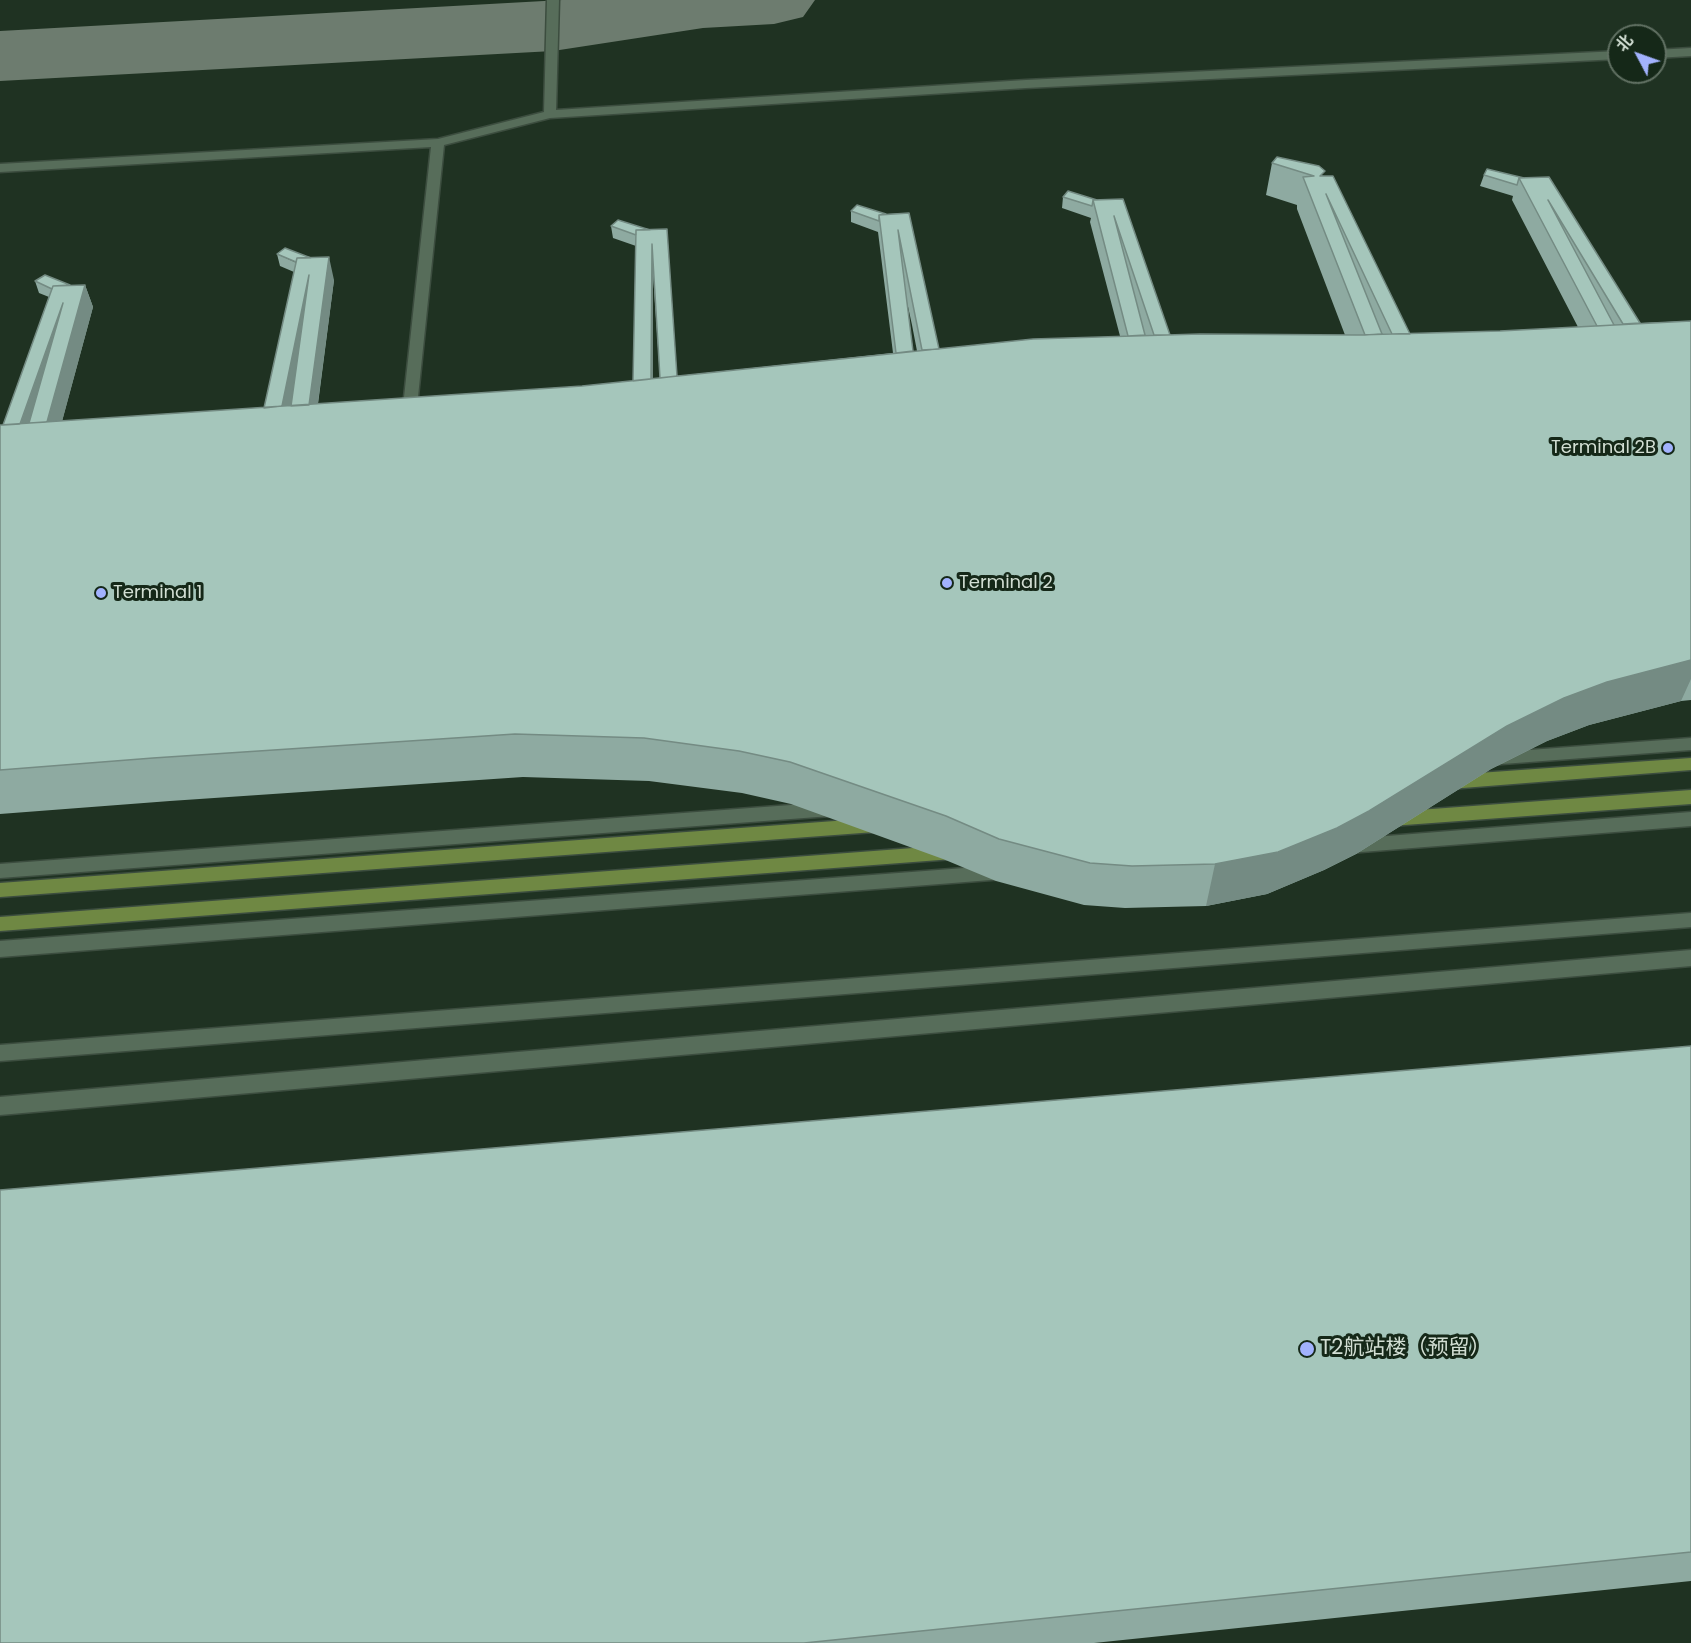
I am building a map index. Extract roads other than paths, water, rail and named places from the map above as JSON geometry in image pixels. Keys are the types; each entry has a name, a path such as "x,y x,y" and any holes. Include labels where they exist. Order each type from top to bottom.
{"main road":[{"path":"1427,783 1691,764"},
{"path":"1370,821 1691,796"},
{"path":"2,890 888,824"},
{"path":"0,924 976,850"}],"street":[{"path":"550,114 553,0"},
{"path":"1667,53 1691,52"},
{"path":"0,168 438,143 550,114 1026,84 1607,56"},
{"path":"410,416 438,143"},
{"path":"1477,760 1691,744"},
{"path":"0,871 846,808"},
{"path":"1334,847 1691,819"},
{"path":"0,949 1024,871"},
{"path":"0,1053 1691,920"},
{"path":"0,1106 1691,958"}],"place":[{"name":"Terminal 2B","path":"1668,448"},
{"name":"Terminal 2","path":"947,583"},
{"name":"Terminal 1","path":"101,593"},
{"name":"T2航站楼（预留）","path":"1307,1349"}]}
